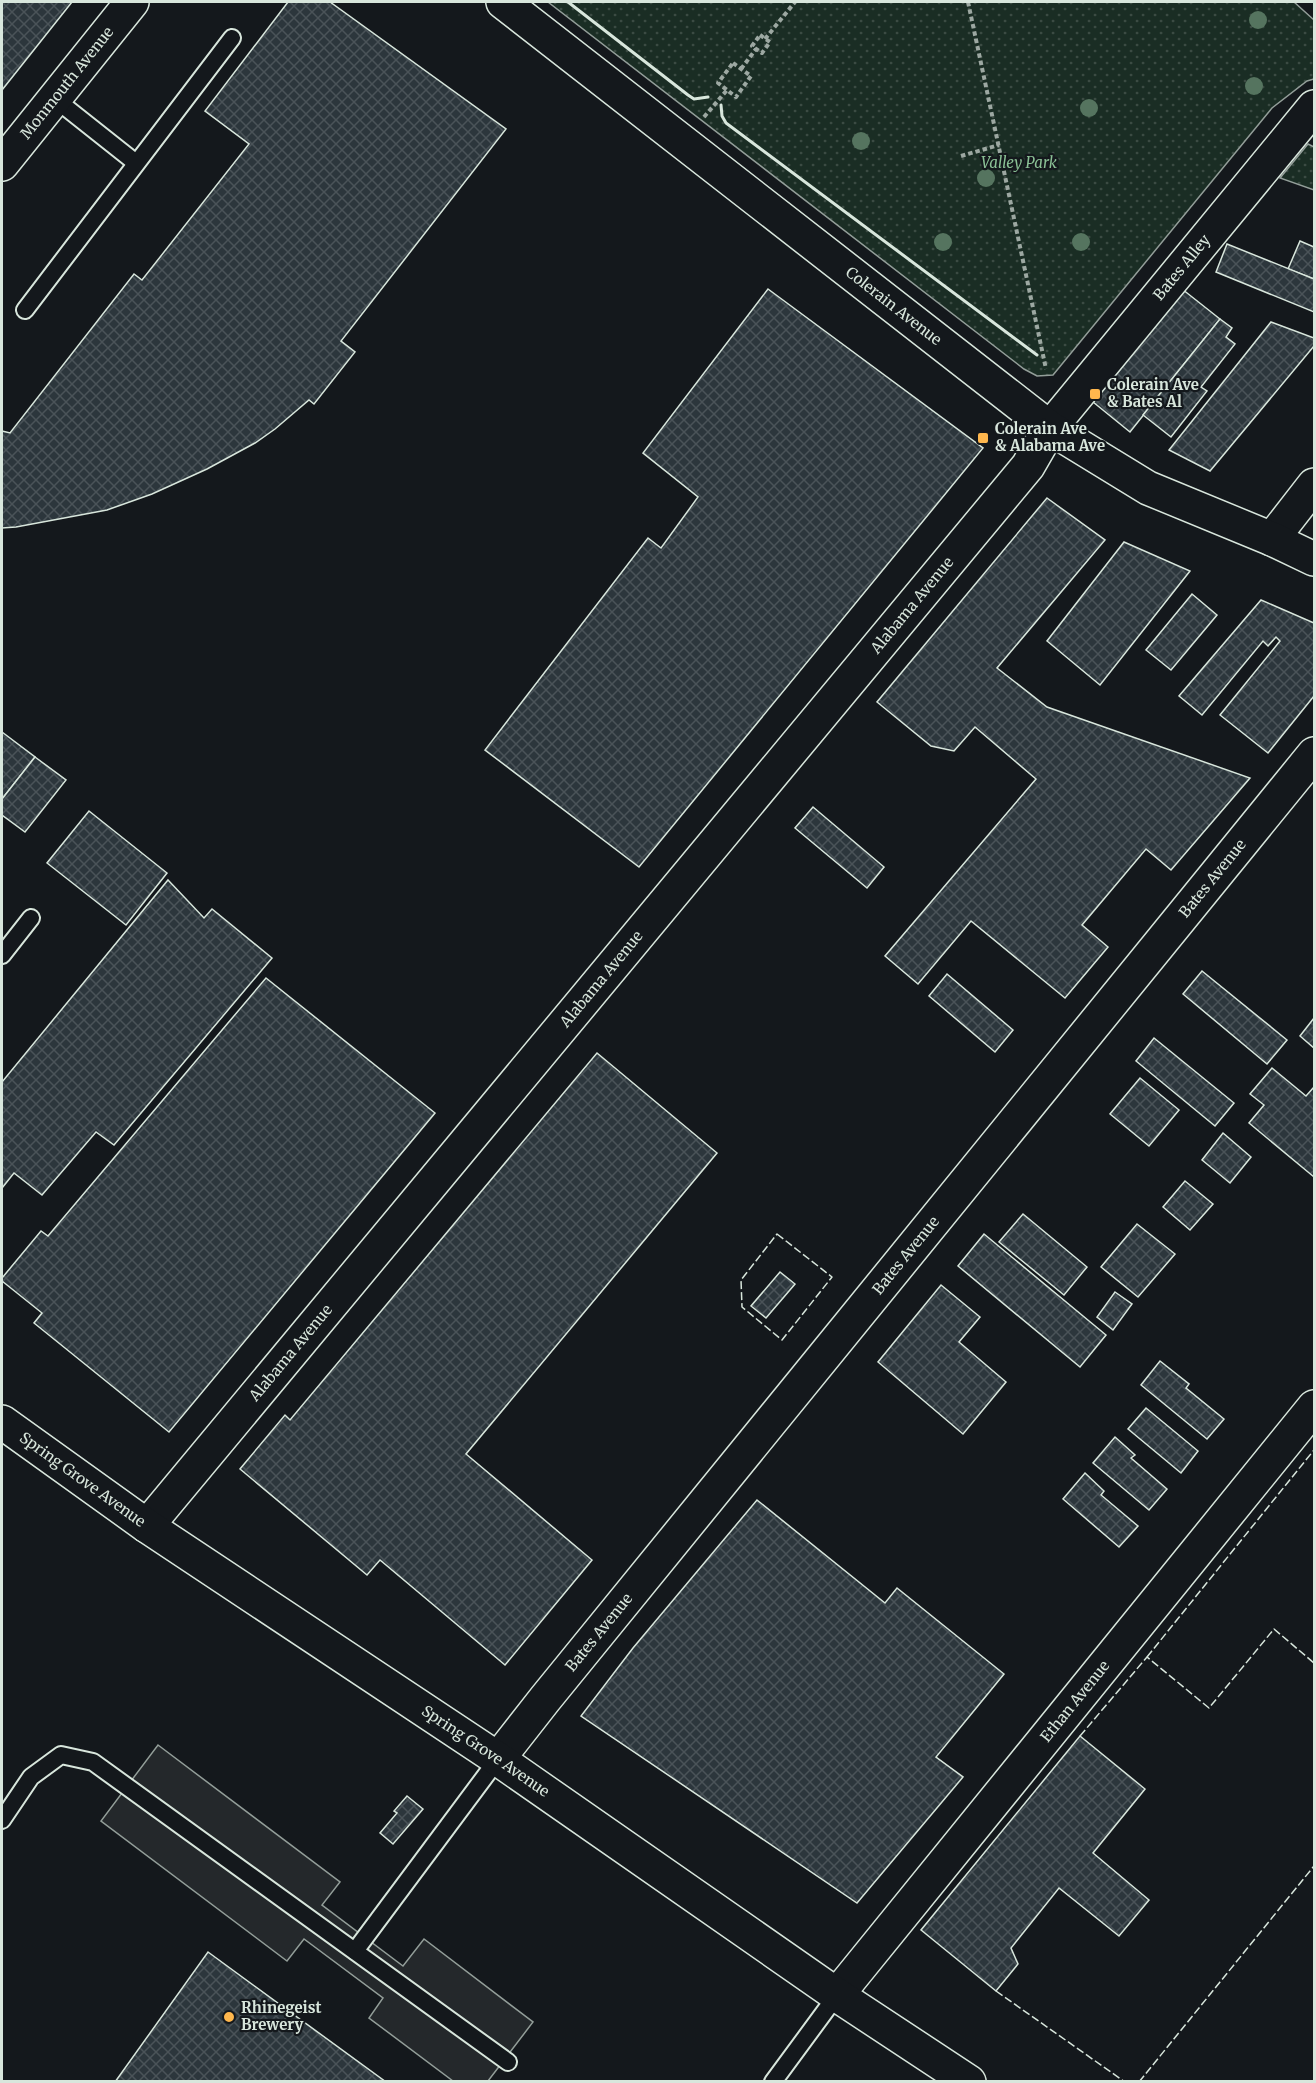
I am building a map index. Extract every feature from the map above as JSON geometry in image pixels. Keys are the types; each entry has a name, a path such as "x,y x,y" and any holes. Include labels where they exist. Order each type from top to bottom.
{"street":[{"name":"Monmouth Avenue","path":"2,164 132,2"},
{"name":"Colerain Avenue","path":"503,2 1050,428 1148,488 1272,539 1314,559"},
{"name":"Bates Alley","path":"1050,428 1314,107"},
{"name":"Alabama Avenue","path":"147,1526 1028,466 1050,428"},
{"path":"1272,539 1314,485"},
{"name":"Bates Avenue","path":"498,1759 1314,754"},
{"name":"Ethan Avenue","path":"837,1995 1314,1407"},
{"name":"Spring Grove Avenue","path":"2,1422 147,1526 498,1759 837,1995 969,2082"}],"lane":[{"path":"25,310 232,38"},
{"path":"54,98 136,163"},
{"path":"2,955 31,918"},
{"path":"2,1820 31,1777 61,1755 93,1762 508,2062"},
{"path":"355,1951 498,1759"},
{"path":"773,2082 837,1995"}],"path":[{"path":"765,39 795,2"},
{"path":"968,2 1046,369"},
{"path":"760,35 765,39 770,42 762,53 752,46 760,35"},
{"path":"741,69 756,49"},
{"path":"733,63 741,69 750,76 736,97 718,83 733,63"},
{"path":"698,125 727,90"},
{"path":"961,156 999,145"}],"green space":[{"name":"Valley Park","path":"548,2 1294,2 1314,20 1314,79 1307,81 1272,108 1053,375 1037,376 1024,369"},
{"path":"1308,144 1314,147 1314,190 1280,178"}],"shaded area":[{"path":"158,1745 340,1882 322,1905 403,1966 424,1939 533,2022 488,2081 453,2081 369,2018 383,1998 304,1939 287,1961 101,1821"}],"building":[{"path":"2,2 72,2 2,90"},
{"path":"288,2 330,2 506,129 341,341 355,352 314,404 309,400 255,443 207,469 152,494 107,510 2,528 2,431 10,433 134,274 142,280 249,144 205,111"},
{"path":"1300,241 1314,247 1314,279 1288,269"},
{"path":"1227,244 1314,279 1314,312 1216,272"},
{"path":"768,289 983,448 639,867 485,750 648,538 661,548 698,497 643,453"},
{"path":"1182,289 1220,319 1130,432 1093,402"},
{"path":"1220,319 1232,328 1226,337 1235,344 1201,387 1207,391 1171,437 1143,415"},
{"path":"1271,322 1314,338 1314,346 1210,471 1169,450"},
{"path":"1047,498 1105,540 997,668 1047,707 1250,778 1171,870 1146,849 1082,925 1108,947 1065,998 971,921 918,984 885,956 1036,779 975,727 954,751 931,746 877,702"},
{"path":"1124,542 1190,571 1100,685 1047,641"},
{"path":"1192,594 1217,615 1171,670 1146,650"},
{"path":"1261,600 1314,623 1314,696 1268,753 1220,715 1280,641 1276,637 1268,646 1263,641 1202,715 1179,696"},
{"path":"2,732 35,757 2,799"},
{"path":"35,757 66,780 25,832 2,815 2,799"},
{"path":"813,807 884,867 867,888 795,828"},
{"path":"89,811 167,873 126,925 47,863"},
{"path":"168,880 204,918 212,909 272,958 114,1145 96,1132 42,1195 14,1173 2,1188 2,1082"},
{"path":"1202,971 1287,1040 1267,1064 1183,994"},
{"path":"947,974 1013,1030 995,1052 929,996"},
{"path":"266,978 435,1113 169,1432 34,1323 42,1313 2,1281 2,1278 41,1231 48,1236"},
{"path":"1314,1018 1314,1048 1300,1036"},
{"path":"1154,1038 1234,1103 1215,1126 1136,1061"},
{"path":"597,1053 717,1153 466,1454 592,1560 505,1665 380,1560 367,1575 240,1469 285,1415 290,1420"},
{"path":"1272,1068 1306,1096 1314,1087 1314,1177 1249,1123 1264,1105 1250,1094"},
{"path":"1140,1078 1179,1110 1149,1146 1110,1114"},
{"path":"1223,1133 1251,1157 1230,1183 1202,1160"},
{"path":"1185,1181 1213,1204 1190,1230 1163,1207"},
{"path":"1023,1214 1087,1267 1064,1295 999,1242"},
{"path":"1137,1224 1175,1254 1138,1297 1101,1267"},
{"path":"984,1234 1106,1335 1080,1367 958,1266"},
{"path":"780,1272 795,1284 766,1318 751,1306"},
{"path":"941,1285 980,1317 959,1342 1006,1382 963,1434 878,1362"},
{"path":"1115,1292 1132,1304 1113,1330 1097,1317"},
{"path":"1160,1361 1189,1384 1186,1388 1224,1419 1207,1439 1141,1385"},
{"path":"1146,1408 1198,1451 1181,1473 1128,1429"},
{"path":"1115,1437 1135,1455 1131,1458 1167,1489 1149,1510 1093,1463"},
{"path":"1085,1473 1104,1491 1101,1495 1138,1526 1119,1547 1063,1499"},
{"path":"757,1500 885,1603 897,1588 1004,1674 936,1757 963,1777 857,1903 581,1716 633,1648"},
{"path":"1080,1736 1145,1789 1093,1853 1149,1900 1119,1936 1059,1888 1011,1948 1018,1964 996,1991 921,1930"},
{"path":"407,1796 423,1809 393,1844 380,1833 397,1813 394,1811"},
{"name":"Rhinegeist Brewery","path":"208,1952 386,2082 115,2082"}],"fence":[{"path":"777,1234 832,1277 782,1340 742,1307 741,1280 777,1234"},
{"path":"1147,1657 1314,1450"},
{"path":"1080,1736 1147,1657 1209,1708 1274,1629 1314,1663"},
{"path":"1139,2082 1314,1866"},
{"path":"996,1991 1125,2082"}],"wall":[{"path":"568,2 688,95 694,99 708,97"},
{"path":"721,105 722,116 726,123 1037,355"}],"place":[{"name":"Colerain Ave & Bates Al","path":"1095,394"},
{"name":"Colerain Ave & Alabama Ave","path":"983,438"},
{"name":"Rhinegeist Brewery","path":"229,2017"}]}
